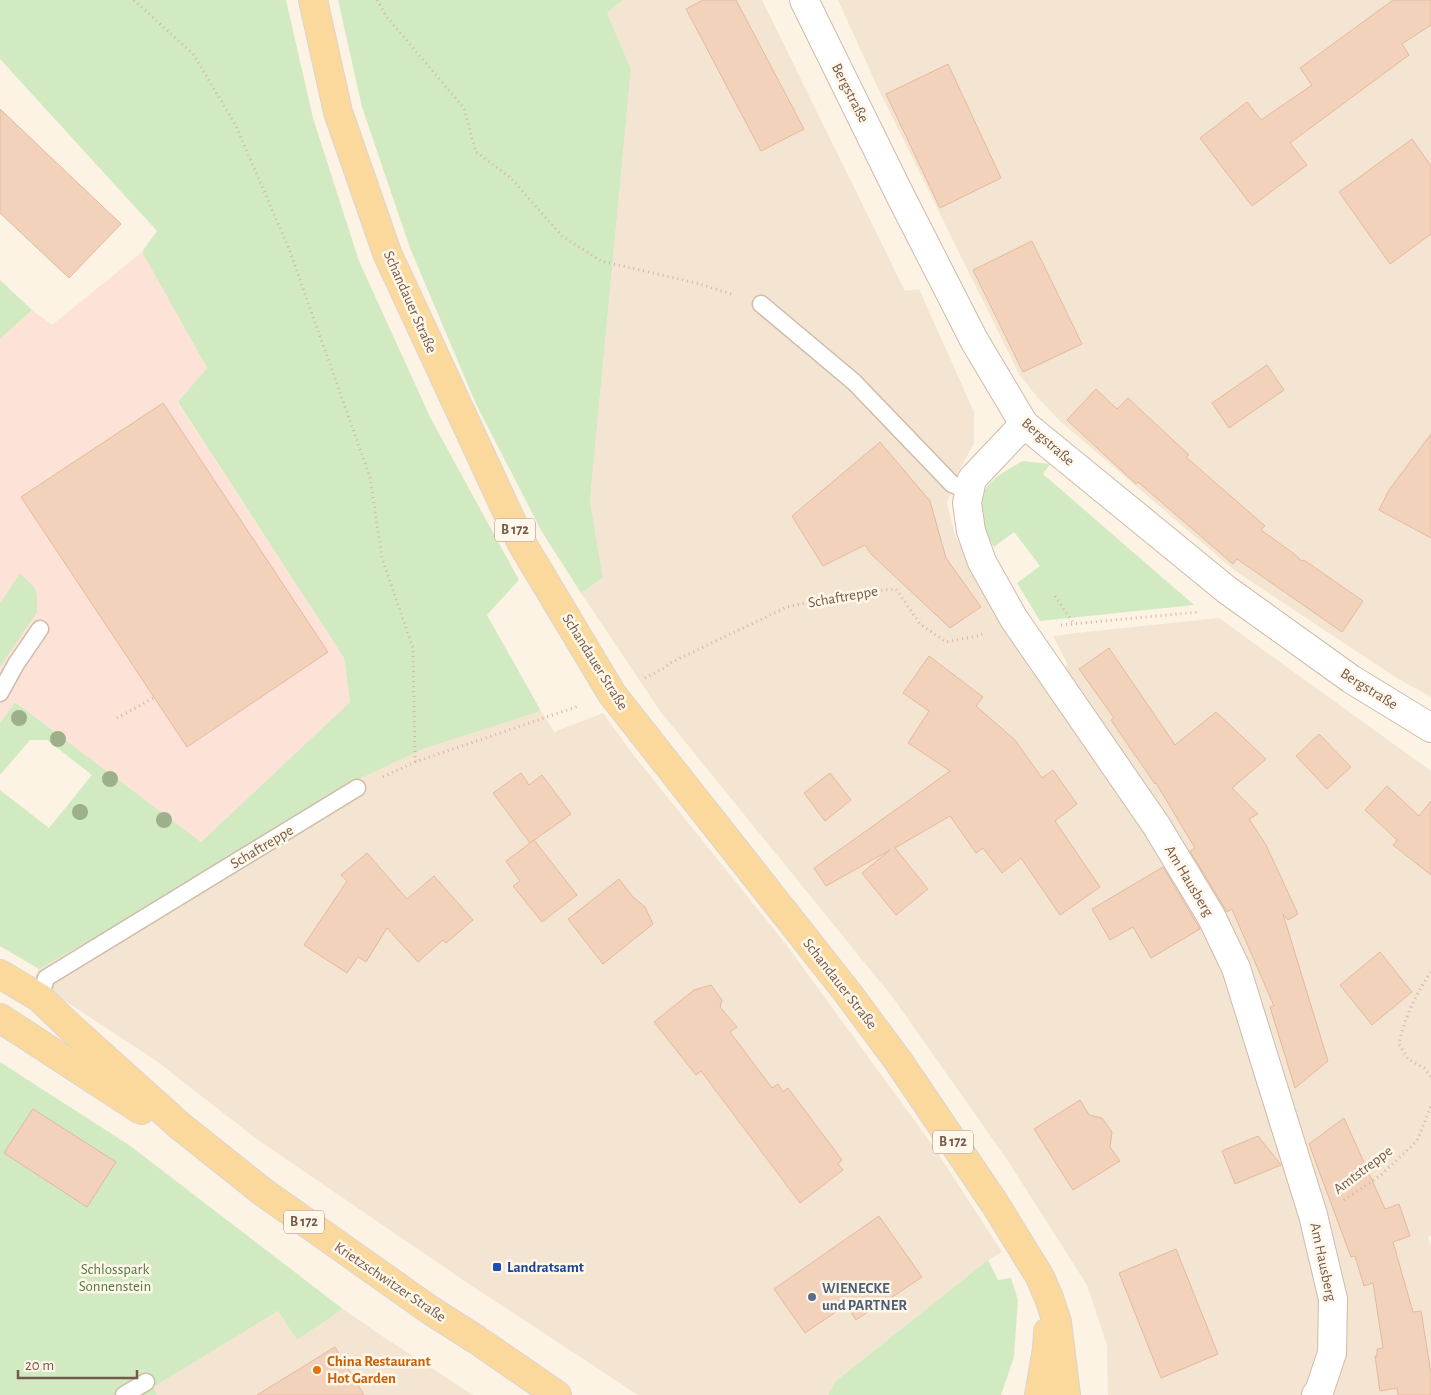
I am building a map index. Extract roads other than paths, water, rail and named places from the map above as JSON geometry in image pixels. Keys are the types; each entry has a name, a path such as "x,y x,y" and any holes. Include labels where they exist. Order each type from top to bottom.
{"main road":[{"name":"Schandauer Straße","path":"313,0 338,112 387,253 521,542 612,694 847,992 899,1062 995,1204 1040,1277 1049,1298 1046,1394"},
{"name":"Krietzschwitzer Straße","path":"0,974 40,998 180,1126 263,1192 430,1310 557,1395"},
{"name":"Krietzschwitzer Straße","path":"0,1018 163,1124 180,1126"}],"street":[{"name":"Bergstraße","path":"804,0 974,340 1024,424 1227,590 1351,679 1431,728"},
{"name":"Am Hausberg","path":"1024,424 972,478 966,503 971,531 982,562 1014,619 1156,825 1211,916 1236,968 1313,1215 1333,1299 1332,1352 1320,1389 1316,1395"}],"lane":[{"path":"761,304 854,382 952,484 970,491"},
{"path":"0,693 16,664 40,629"},
{"name":"Schaftreppe","path":"40,998 46,978 357,788"},
{"path":"124,1395 146,1382"}],"place":[{"name":"Landratsamt","path":"497,1267"},
{"name":"WIENECKE und PARTNER","path":"812,1297"},
{"name":"China Restaurant Hot Garden","path":"317,1370"}],"park label":[{"name":"Schlosspark Sonnenstein","path":"115,1278"}]}
